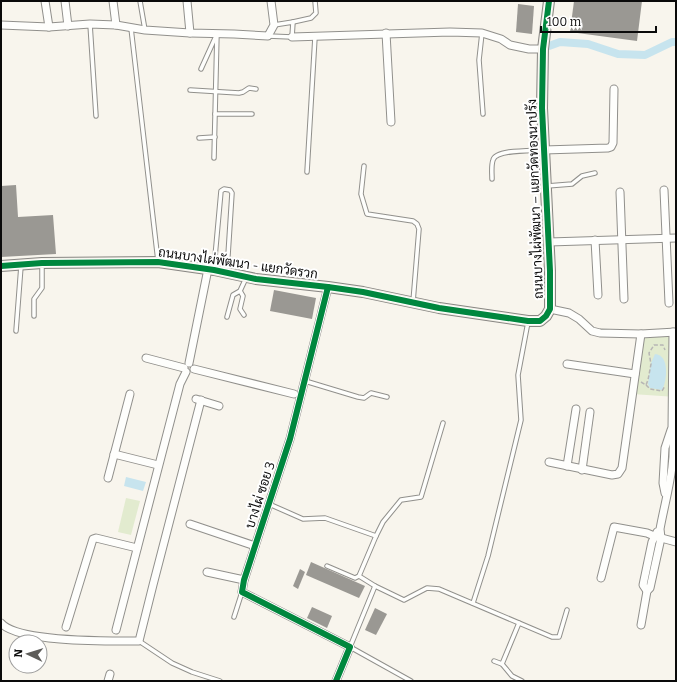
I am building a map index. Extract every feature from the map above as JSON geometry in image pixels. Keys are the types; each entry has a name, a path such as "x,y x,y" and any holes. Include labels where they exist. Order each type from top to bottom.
{"street":[{"path":"45,1 49,27"},
{"path":"65,1 68,26"},
{"path":"113,1 116,25"},
{"path":"188,1 190,33"},
{"path":"1,25 49,27 90,24 116,25 144,30 268,36 274,25 271,1"},
{"name":"ถนนบางไผ่พัฒนา – แยกวัดทองนาปรัง","path":"328,287 439,308 528,321 540,321 546,316 550,309 549,242 542,108 543,49 549,1"},
{"path":"292,37 386,33 482,33 501,39 510,45 543,49"},
{"path":"386,33 391,122"},
{"path":"544,150 611,147 613,143 614,89"},
{"path":"664,190 669,303"},
{"path":"620,192 624,299"},
{"path":"549,242 676,238"},
{"path":"595,240 598,295"},
{"name":"ถนนบางไผ่พัฒนา - แยกวัดรวก","path":"1,266 42,263 158,262 211,269 246,277 328,287"},
{"path":"116,630 180,384 188,368 211,269"},
{"name":"บางไผ่ ซอย 3","path":"242,592 244,580 290,439 328,287"},
{"path":"550,309 569,313 579,319 592,331 600,333 641,334 675,332 672,429 674,461 657,537 650,588 647,591 641,625"},
{"path":"549,462 612,476 618,474 622,468 641,334"},
{"path":"146,358 294,394"},
{"path":"566,364 635,377"},
{"path":"108,478 130,394"},
{"path":"1,623 10,630 68,641 140,641 199,400 219,406"},
{"path":"567,466 576,409"},
{"path":"582,470 590,412"},
{"path":"114,454 158,465"},
{"path":"190,524 255,546"},
{"path":"601,578 614,526 647,533 676,542"},
{"path":"66,626 92,539 96,538 137,548"},
{"path":"208,572 244,580"},
{"path":"242,592 350,647 336,681"}],"lane":[{"path":"140,1 144,30"},
{"path":"274,25 311,18 316,13 315,1"},
{"path":"268,36 292,37 293,22"},
{"path":"90,24 96,116"},
{"path":"131,28 158,262"},
{"path":"202,69 217,33"},
{"path":"214,158 217,33"},
{"path":"482,33 479,60 483,114"},
{"path":"307,172 315,36"},
{"path":"190,90 239,93 244,92 249,88 256,89"},
{"path":"215,114 252,114"},
{"path":"199,138 215,137"},
{"path":"492,179 493,160 495,156 506,152 544,150"},
{"path":"364,166 361,194 367,214 413,221 417,224 419,229 413,303"},
{"path":"546,186 572,184 582,176 595,173"},
{"path":"211,269 221,191 224,189 230,190 232,193 227,272"},
{"path":"34,316 34,299 42,288 42,263"},
{"path":"16,331 21,264"},
{"path":"227,317 232,295 240,291 246,277"},
{"path":"240,291 243,296 240,309 244,315"},
{"path":"473,603 488,556 520,420 518,375 528,321"},
{"path":"305,381 358,397 364,398 371,393 386,398"},
{"path":"360,576 376,536 384,522 401,500 421,497 443,423"},
{"path":"269,504 304,518 325,518 376,536"},
{"path":"327,566 355,578 360,576"},
{"path":"360,576 375,586 404,600 427,588 439,588 552,637 559,637 567,610"},
{"path":"375,586 350,647 411,681"},
{"path":"234,616 242,592"},
{"path":"502,664 519,623"},
{"path":"140,641 172,663 192,672 220,681"},
{"path":"494,661 502,664 512,676 522,681"}],"path":[{"path":"646,385 651,364 649,353 654,345 663,345 665,355"},
{"path":"635,377 650,389 662,391 665,385"}],"green space":[{"path":"673,332 676,369 676,397 632,394 641,334"},
{"path":"126,498 140,501 131,535 118,532"}],"water":[{"path":"655,354 660,355 665,363 666,375 662,390 650,388 648,384 651,363"},
{"path":"126,477 146,482 143,491 124,486"}],"building":[{"path":"574,1 642,1 637,41 570,32"},
{"path":"518,4 534,6 532,34 516,32"},
{"path":"16,185 18,217 53,215 56,254 1,257 1,186"},
{"path":"274,290 316,298 312,319 270,311"},
{"path":"311,562 365,586 359,598 306,575"},
{"path":"300,569 305,572 298,589 293,586"},
{"path":"312,607 332,616 327,628 307,618"},
{"path":"375,608 387,614 376,635 365,630"}],"waterway":[{"path":"549,46 560,42 588,44 618,54 645,55 672,42 676,42"}],"cycle path":[{"path":"1,266 42,263 158,262 214,270 256,279 363,292 439,308 528,321 540,321 546,316 550,309 550,271 542,108 543,49 549,1"},
{"path":"328,287 290,439 244,580 242,592 350,647 336,681"}]}
